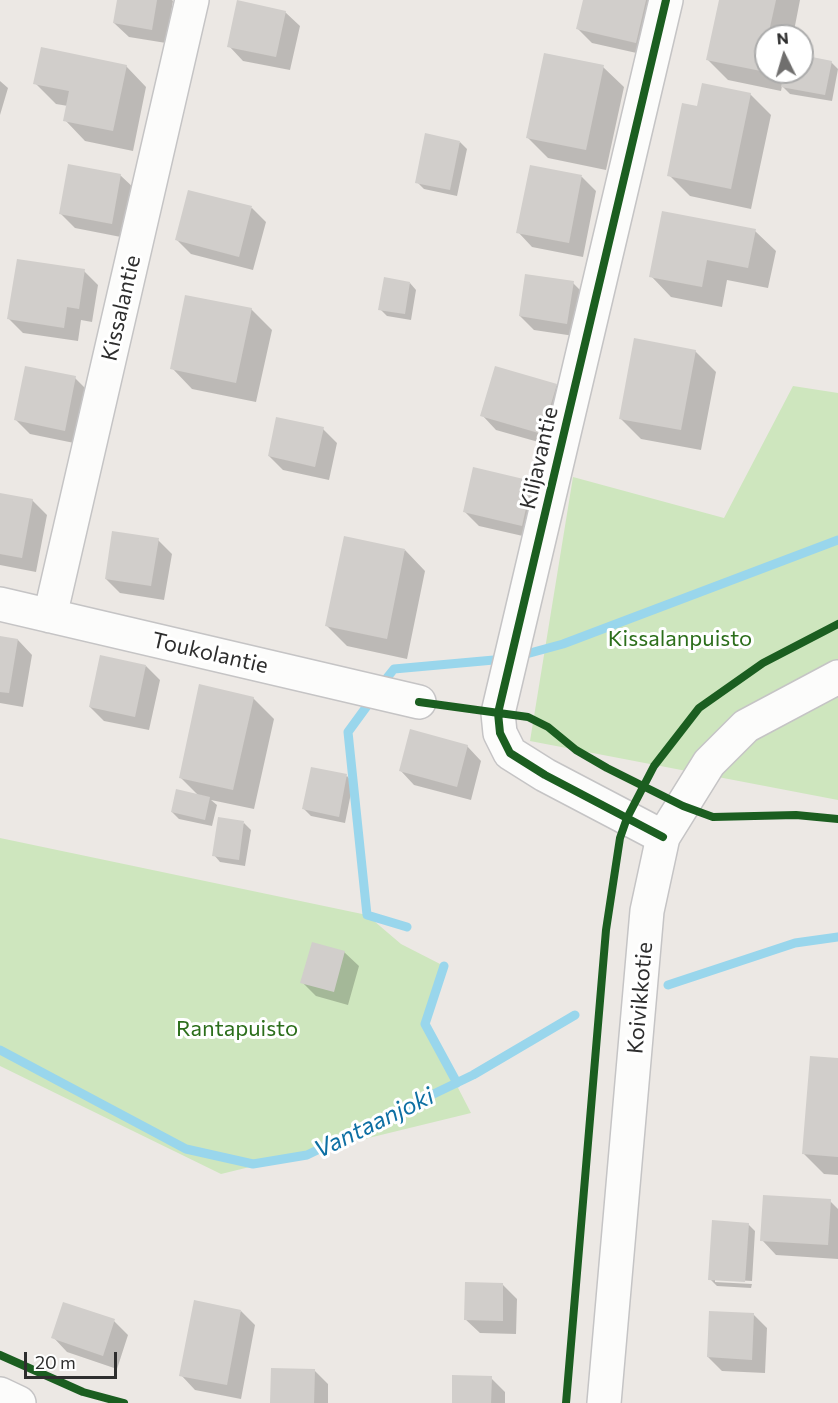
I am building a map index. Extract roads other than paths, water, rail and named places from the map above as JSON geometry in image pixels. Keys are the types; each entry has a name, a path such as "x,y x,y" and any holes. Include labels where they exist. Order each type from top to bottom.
{"street":[{"name":"Kissalantie","path":"50,616 192,0"},
{"name":"Kiljavantie","path":"663,837 545,775 510,753 500,733 498,713 666,0"},
{"name":"Toukolantie","path":"0,604 419,702"},
{"name":"Koivikkotie","path":"604,1403 647,911 663,837 709,764 746,726 838,677"},
{"path":"0,1394 19,1403"}],"waterway":[{"path":"519,656 563,644 838,540"},
{"path":"386,679 394,669 505,659"},
{"path":"367,706 348,732 367,915 407,927"},
{"name":"Vantaanjoki","path":"668,985 795,943 838,937"},
{"path":"444,966 425,1024 457,1083"},
{"name":"Vantaanjoki","path":"0,1050 186,1149 253,1164 307,1155 473,1075 575,1015"}],"park label":[{"name":"Kissalanpuisto","path":"680,639"},
{"name":"Rantapuisto","path":"237,1029"}]}
